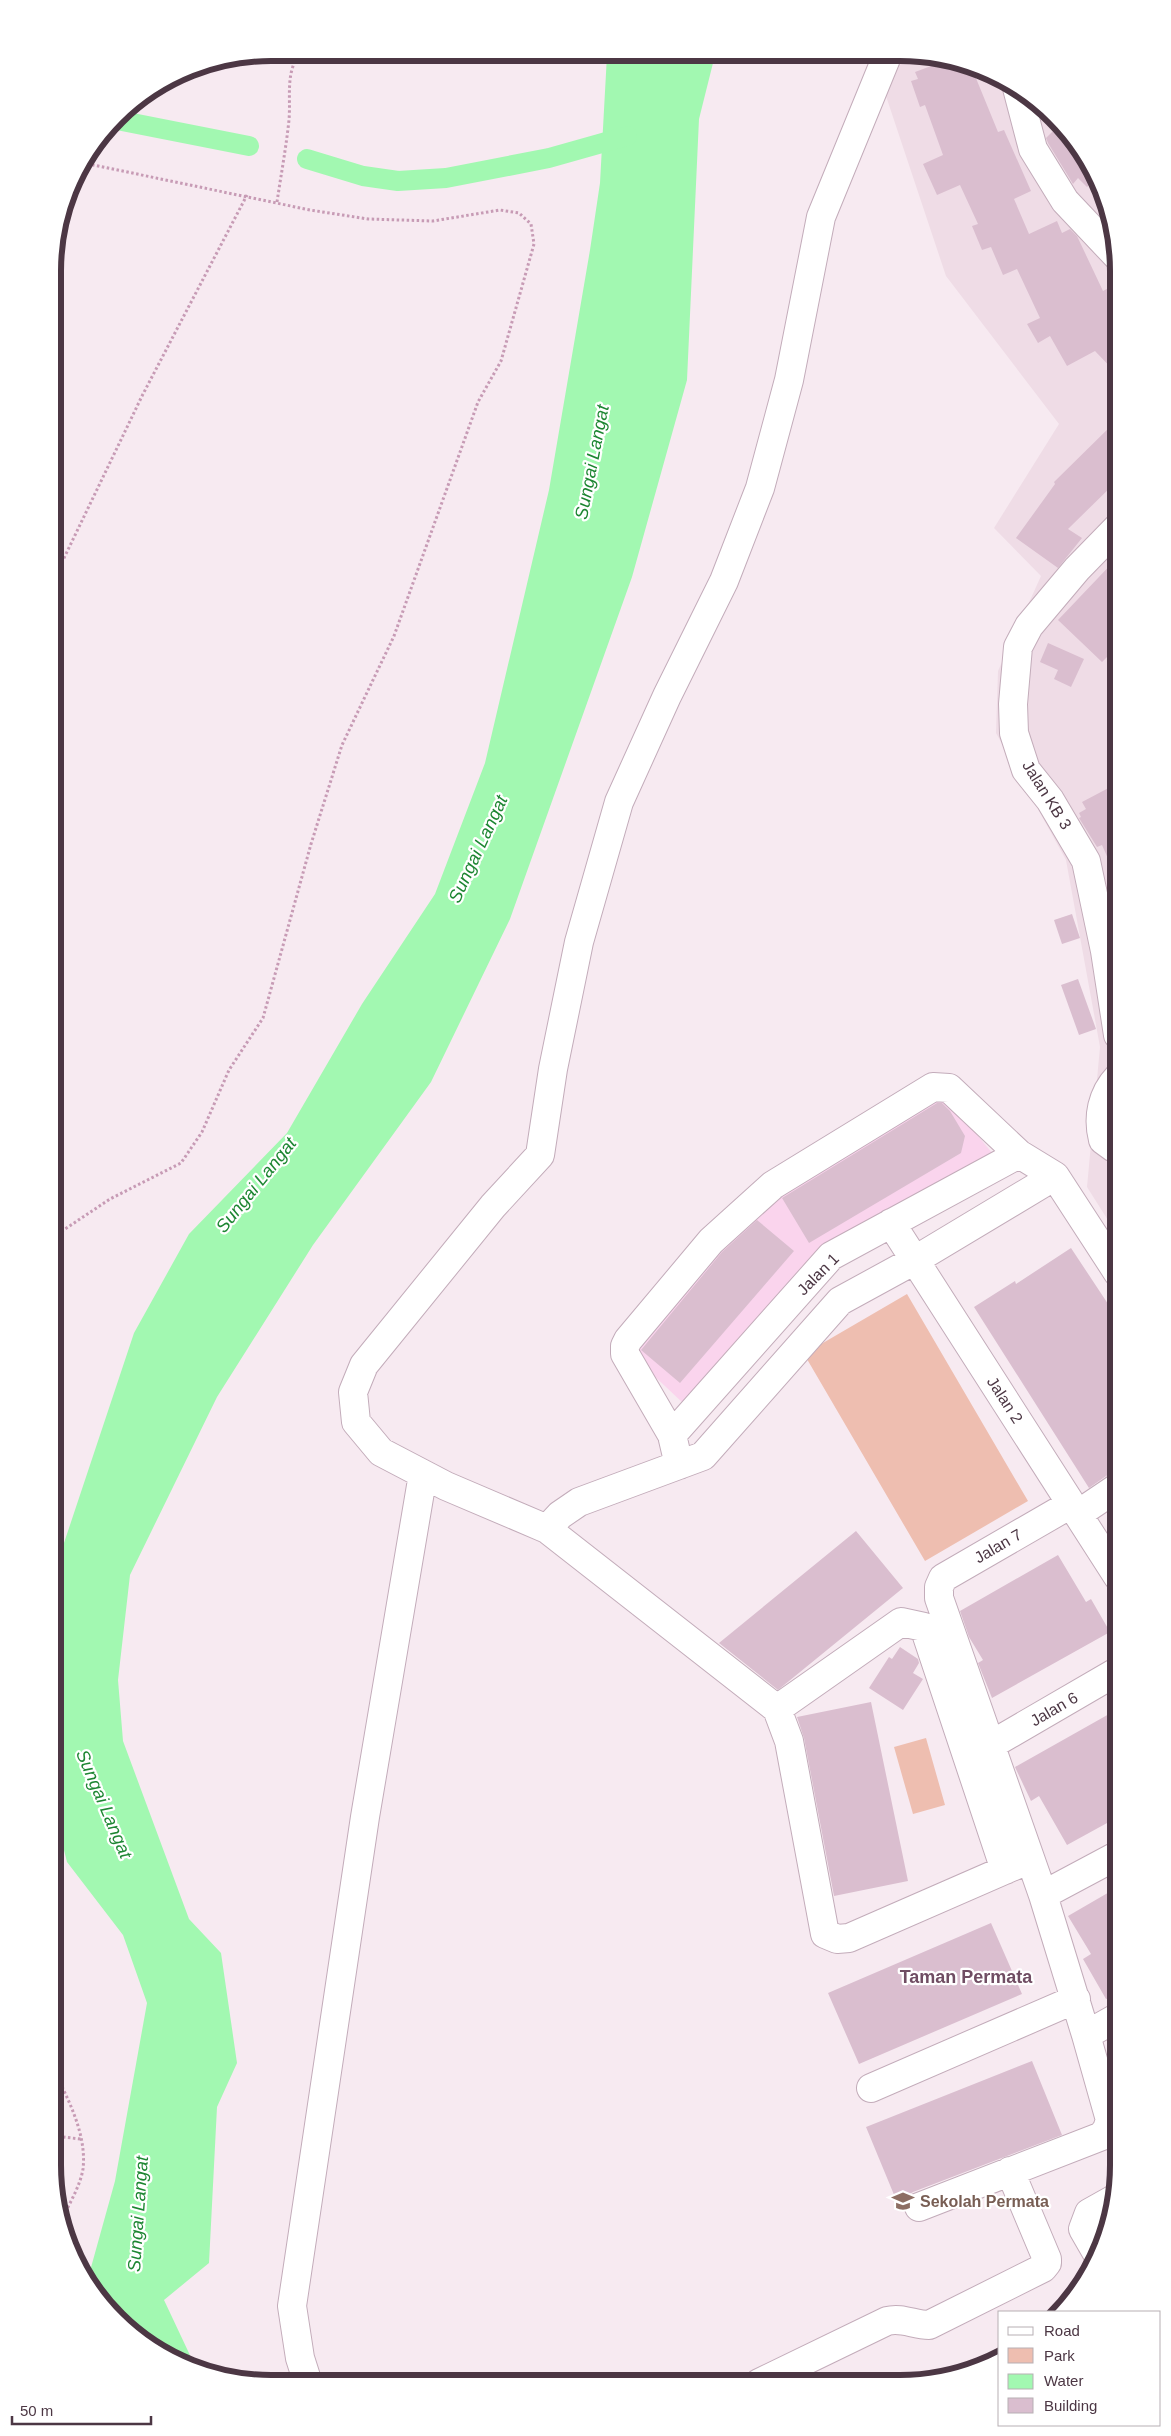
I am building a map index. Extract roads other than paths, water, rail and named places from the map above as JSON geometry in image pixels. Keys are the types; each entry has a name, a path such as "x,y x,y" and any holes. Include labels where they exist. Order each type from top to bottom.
{"street":[{"path":"885,61 822,218 788,380 760,488 724,581 666,696 619,802 579,942 553,1070 540,1155 493,1206 364,1365 353,1392 356,1422 381,1452 423,1474 547,1529 777,1709 789,1741 825,1934 836,1939 849,1938 1030,1859"},
{"path":"1020,99 1033,149 1065,202 1108,248"},
{"name":"Jalan KB 3","path":"1110,535 1077,569 1029,626 1018,647 1013,704 1014,733 1026,770 1050,800 1086,861 1110,983"},
{"path":"1110,1085 1104,1100 1100,1126 1103,1140 1110,1145"},
{"path":"679,1465 672,1435 625,1354 625,1346 628,1340 711,1241 773,1185 932,1087 942,1086 949,1088 1019,1154 1055,1176 1110,1261"},
{"name":"Jalan 1","path":"672,1435 831,1256 1019,1154"},
{"path":"547,1529 560,1515 579,1502 703,1456 840,1301 915,1260 1055,1176"},
{"name":"Jalan 2","path":"891,1223 1110,1565"},
{"path":"305,2375 300,2358 292,2306 365,1817 423,1474"},
{"name":"Jalan 7","path":"989,1746 939,1598 939,1587 943,1578 1110,1491"},
{"path":"777,1709 901,1622 924,1627 1005,1870"},
{"name":"Jalan 6","path":"989,1746 1110,1676"},
{"path":"919,2207 1102,2136 1110,2120 1076,1999 1043,1896 989,1746"},
{"path":"1043,1896 1110,1859"},
{"path":"871,2088 1076,1999"},
{"path":"1086,2035 1110,2022"},
{"path":"776,2375 887,2321 897,2318 920,2325 929,2325 1043,2268 1047,2263 1047,2258 1010,2172"},
{"path":"1093,2247 1083,2229 1089,2213 1106,2203"}],"water":[{"name":"Sungai Langat","path":"607,61 714,61 699,119 687,380 632,577 510,919 431,1082 313,1245 217,1397 130,1575 118,1680 123,1741 189,1919 221,1953 237,2063 217,2107 209,2263 164,2300 192,2359 166,2347 133,2323 113,2303 90,2271 115,2181 147,2003 123,1935 67,1862 61,1838 61,1552 134,1333 189,1234 287,1133 362,1004 435,894 485,763 549,490 600,183"}],"waterway":[{"path":"125,121 249,146"},
{"path":"307,159 363,176 398,181 446,178 549,158 627,136"}],"place":[{"name":"Sekolah Permata","path":"903,2201"}],"district":[{"name":"Taman Permata","path":"966,1977"}]}
